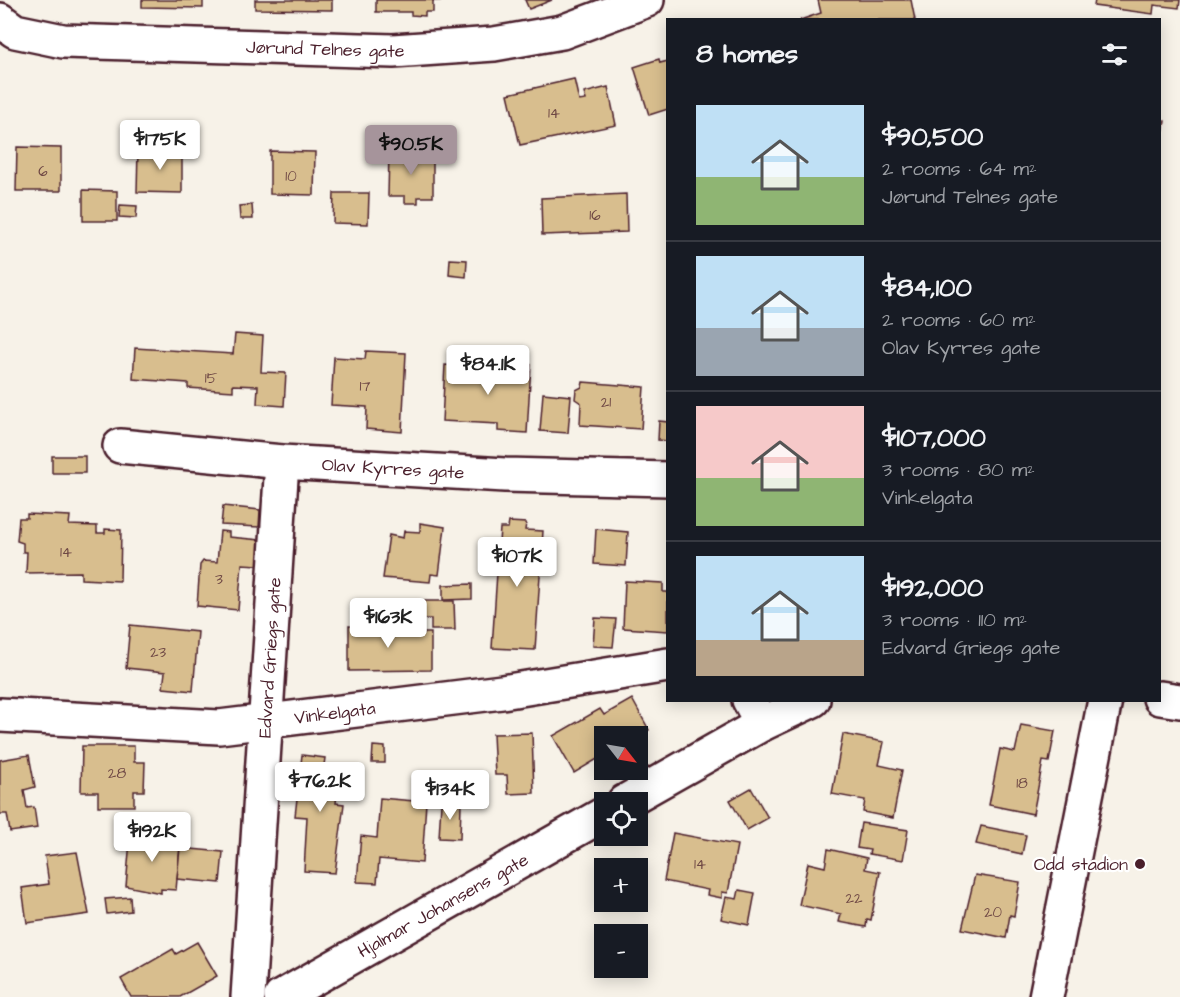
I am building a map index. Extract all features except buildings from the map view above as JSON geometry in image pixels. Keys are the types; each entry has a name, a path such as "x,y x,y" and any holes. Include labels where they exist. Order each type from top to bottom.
{"street":[{"name":"Jørund Telnes gate","path":"0,20 15,31 63,41 393,51 494,44 562,32 647,0"},
{"name":"Olav Kyrres gate","path":"120,446 282,462 505,475 666,479"},
{"name":"Edvard Griegs gate","path":"248,997 282,462"},
{"name":"Vinkelgata","path":"0,715 219,727 502,692 666,665"},
{"path":"1161,698 1180,701"},
{"path":"639,792 756,712 804,702"},
{"path":"1047,997 1105,702"},
{"name":"Hjalmar Johansens gate","path":"281,997 594,820"}],"place":[{"name":"Odd stadion","path":"1140,864"}]}
